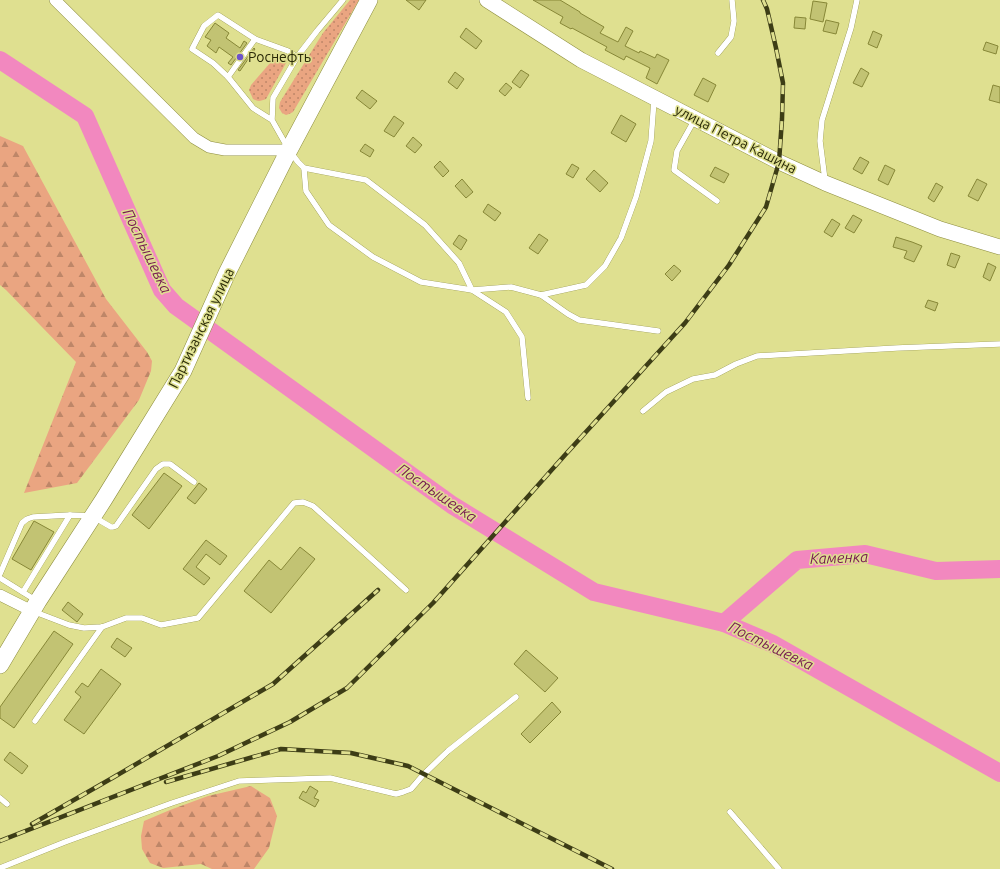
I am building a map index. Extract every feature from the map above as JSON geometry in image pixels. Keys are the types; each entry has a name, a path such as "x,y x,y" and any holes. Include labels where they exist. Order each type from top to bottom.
{"main road":[{"name":"Партизанская улица","path":"0,665 35,606 104,499 183,371 227,273 289,150 369,0"},
{"name":"улица Петра Кашина","path":"487,0 581,60 779,162 825,183 940,229 1000,247"}],"street":[{"path":"55,0 194,138 209,147 225,150 289,150"},
{"path":"0,595 35,606"}],"lane":[{"path":"272,120 273,98 297,57 316,30 342,0"},
{"path":"718,53 731,37 734,21 732,0"},
{"path":"825,183 820,141 822,120 852,28 857,0"},
{"path":"297,57 288,51 254,39 218,15 204,26 192,49 213,63 228,77 253,108 272,120 289,150 304,168 366,180 425,225 459,263 472,290 506,312 522,337 528,398"},
{"path":"228,77 254,39"},
{"path":"541,295 586,285 605,266 621,238 636,197 651,141 654,98"},
{"path":"696,119 678,151 674,170 717,201"},
{"path":"304,168 306,191 329,225 373,257 422,282 472,290 511,287 541,295 579,320 658,331"},
{"path":"643,411 666,392 693,379 715,375 736,364 757,356 1000,344"},
{"path":"0,574 22,523 33,516 92,516 113,527 116,526 156,469 163,464 170,464 194,482"},
{"path":"0,578 24,592 35,606 69,625 84,628 102,627 126,618 142,618 161,625 198,618 294,504 303,502 313,506 406,590"},
{"path":"24,592 70,515"},
{"path":"35,722 102,627"},
{"path":"0,868 172,803 239,781 330,778 396,794 403,792 411,789 448,751 516,696"},
{"path":"0,798 7,804"},
{"path":"730,812 779,869"}],"green space":[{"path":"350,0 359,0 293,112 286,115 282,113 279,108 280,102 323,33"},
{"path":"277,55 283,56 287,61 266,99 260,101 253,99 249,90 251,85"},
{"path":"0,136 23,146 106,299 147,352 152,361 151,371 139,400 77,483 24,493 76,362 0,285"},
{"path":"251,786 270,798 277,816 269,848 254,869 212,869 201,864 163,868 150,863 142,849 141,836 144,821 208,796"}],"building":[{"path":"406,0 426,0 419,10"},
{"path":"533,0 560,0 604,27 600,33 618,42 626,27 633,31 625,46 639,53 640,51 655,58 657,54 669,60 657,84 646,78 650,68 626,56 624,60 605,50 607,47 560,23 563,17"},
{"path":"813,1 827,3 823,22 810,19"},
{"path":"795,17 806,18 805,29 794,28"},
{"path":"826,20 839,23 836,34 823,31"},
{"path":"215,23 229,33 226,38 240,48 244,41 247,43 231,65 228,63 233,57 219,47 216,53 207,46 211,40 205,37"},
{"path":"466,28 482,41 476,49 460,37"},
{"path":"873,31 882,35 877,48 868,44"},
{"path":"986,42 998,46 996,54 983,50"},
{"path":"254,48 255,49 240,71 238,70"},
{"path":"861,68 869,73 862,87 853,83"},
{"path":"521,70 529,75 520,88 512,82"},
{"path":"455,72 464,79 457,89 448,82"},
{"path":"703,78 716,85 708,102 694,95"},
{"path":"506,83 512,88 505,96 499,91"},
{"path":"993,85 1000,87 1000,103 989,100"},
{"path":"362,90 377,101 370,109 356,98"},
{"path":"621,115 636,124 626,142 611,133"},
{"path":"394,116 404,123 394,137 384,131"},
{"path":"413,137 422,145 415,153 406,146"},
{"path":"365,144 374,150 370,157 360,151"},
{"path":"860,157 869,162 862,174 853,169"},
{"path":"440,161 449,171 443,177 434,167"},
{"path":"572,164 579,168 573,178 566,174"},
{"path":"885,165 895,170 888,185 878,180"},
{"path":"715,167 729,174 724,183 710,176"},
{"path":"594,170 608,183 600,192 586,179"},
{"path":"462,179 473,192 466,198 455,186"},
{"path":"977,179 987,184 978,201 968,196"},
{"path":"936,183 943,187 934,202 928,198"},
{"path":"488,204 501,213 495,221 483,212"},
{"path":"853,215 862,220 854,233 845,228"},
{"path":"832,219 840,224 832,237 824,232"},
{"path":"539,234 548,240 538,254 529,248"},
{"path":"459,235 467,240 461,250 453,244"},
{"path":"896,237 922,246 914,262 904,258 907,251 893,247"},
{"path":"951,253 960,256 955,268 947,265"},
{"path":"988,263 996,267 990,281 983,277"},
{"path":"674,265 681,271 672,281 665,274"},
{"path":"928,300 938,303 935,311 925,307"},
{"path":"164,473 182,486 149,529 132,515"},
{"path":"199,483 207,489 195,504 187,498"},
{"path":"34,521 54,532 31,570 12,559"},
{"path":"206,540 227,556 220,565 206,554 196,567 210,578 204,585 183,569"},
{"path":"300,547 315,559 271,613 244,591 269,560 281,570"},
{"path":"68,602 83,614 77,622 62,610"},
{"path":"54,631 73,644 14,728 0,718 0,707"},
{"path":"117,638 132,648 125,657 111,647"},
{"path":"526,650 558,678 545,692 514,664"},
{"path":"101,669 121,684 84,734 64,720 81,697 75,692 82,683 88,687"},
{"path":"552,702 561,712 530,743 521,734"},
{"path":"10,752 28,766 22,774 4,760"},
{"path":"310,786 318,791 314,798 319,800 315,807 299,798 303,791 306,793"}],"waterway":[{"name":"Постышевка","path":"0,60 85,116 162,290 176,306 452,505 594,592 724,623 773,644 1000,773"},
{"name":"Каменка","path":"724,623 797,560 865,554 936,571 1000,569"}],"railway":[{"path":"0,841 218,756 290,722 347,688 433,603 685,323 729,265 766,207 779,162 783,83 767,9 763,0"},
{"path":"32,824 273,684 378,590"},
{"path":"166,782 281,749 351,753 408,766 612,869"}],"place":[{"name":"Роснефть","path":"240,57"}]}
